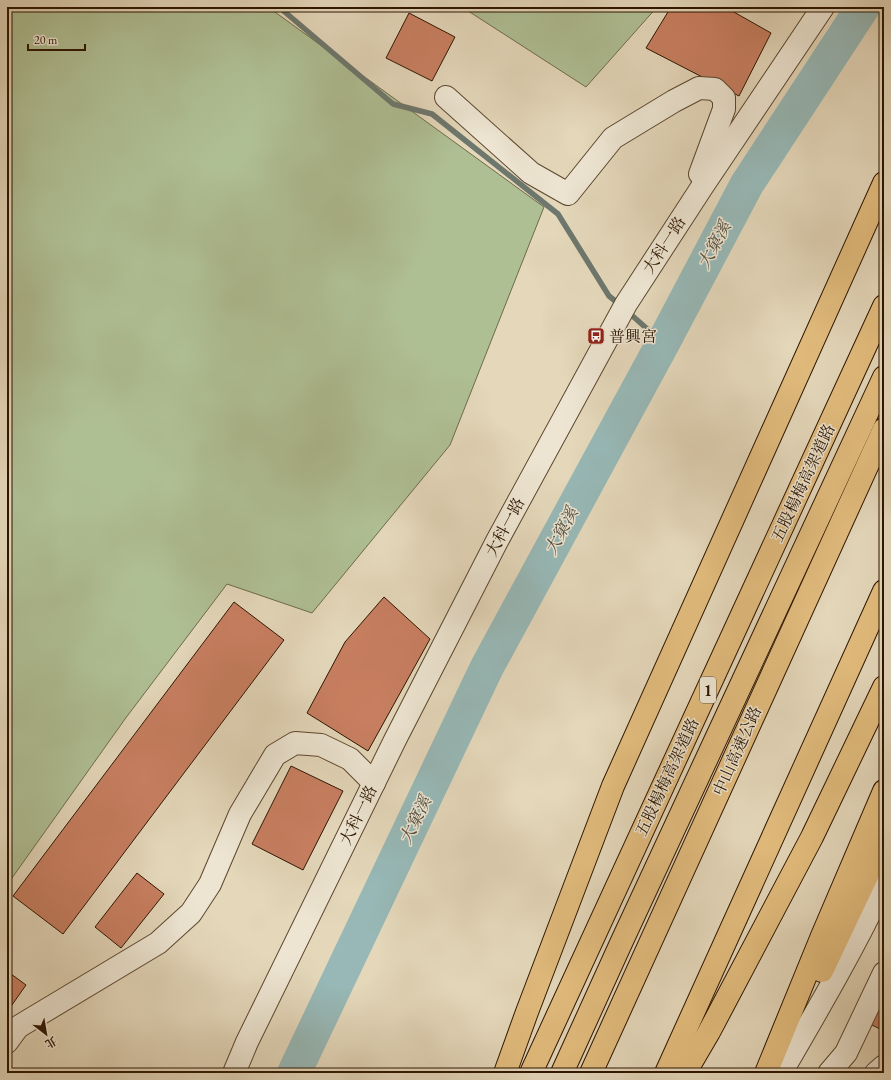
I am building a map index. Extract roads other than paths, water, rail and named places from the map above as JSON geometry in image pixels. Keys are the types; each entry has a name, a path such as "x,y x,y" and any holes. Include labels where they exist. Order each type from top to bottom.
{"highway":[{"path":"505,1073 613,786 884,183"},
{"name":"五股楊梅高架道路","path":"531,1073 884,306"},
{"path":"562,1073 884,377"},
{"name":"中山高速公路","path":"591,1073 884,429"},
{"path":"666,1073 884,591"},
{"path":"686,1073 812,837 884,687"},
{"path":"766,1073 822,936 884,791"},
{"path":"774,1073 884,840"}],"street":[{"name":"大科一路","path":"234,1073 251,1035 374,783 496,541 626,304 823,7"},
{"path":"446,97 531,173 568,194 613,138 674,101 699,88 715,89 724,98 724,109 687,210"},
{"path":"7,1042 18,1027 158,943 191,914 210,884 240,814 275,754 295,743 321,744 350,759 374,783"},
{"path":"781,1073 879,907 884,884"},
{"path":"829,1073 846,1053 884,973"},
{"path":"876,1073 884,1066"}],"waterway":[{"path":"279,7 393,104 432,114 558,214 609,296 620,305"},
{"name":"大窠溪","path":"294,1073 487,667 663,343 747,184 863,7"},
{"path":"627,311 663,343"}],"place":[{"name":"普興宮","path":"596,336"}]}
